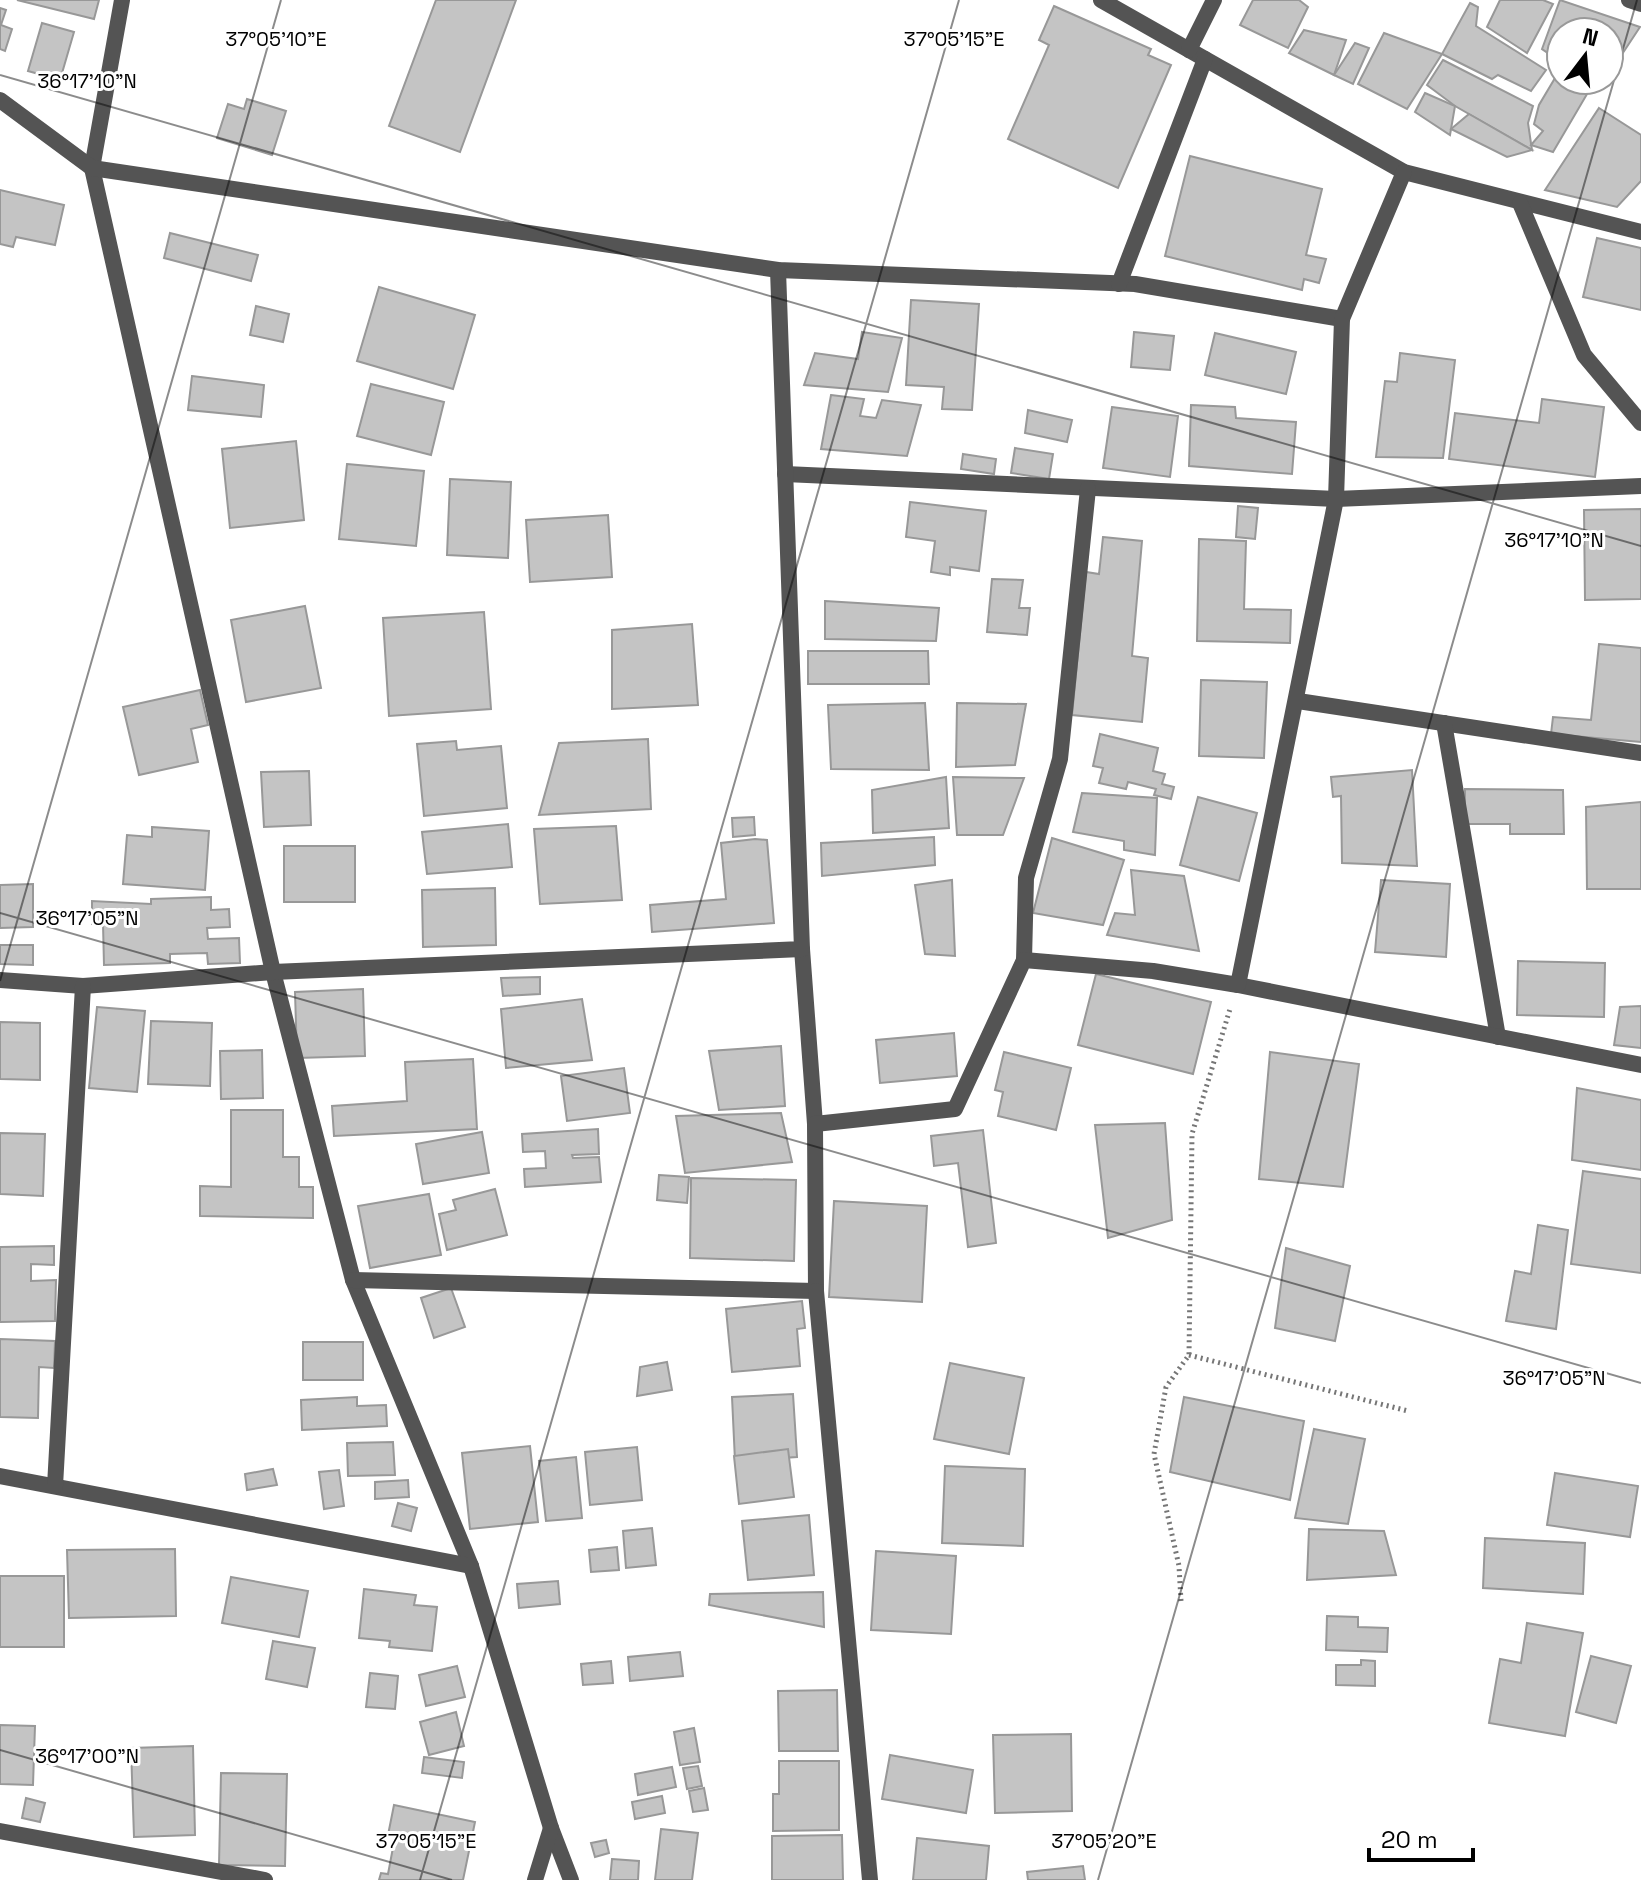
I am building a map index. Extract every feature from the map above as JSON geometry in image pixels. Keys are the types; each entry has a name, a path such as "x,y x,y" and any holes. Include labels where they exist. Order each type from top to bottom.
{"street":[{"path":"122,0 92,168 273,972 353,1280 471,1566 551,1828 571,1880"},
{"path":"1101,0 1404,172 1641,232"},
{"path":"1189,50 1214,0"},
{"path":"1629,0 1641,4"},
{"path":"1119,284 1205,59"},
{"path":"0,100 92,168 778,270 1119,284 1342,319"},
{"path":"1238,985 1298,701 1336,499 1342,319 1404,172"},
{"path":"1520,203 1584,355 1641,423"},
{"path":"778,270 802,949 815,1124 816,1291 870,1880"},
{"path":"785,474 1336,499 1641,486"},
{"path":"815,1124 955,1109 1024,960 1026,878 1060,759 1088,489"},
{"path":"1298,701 1641,753"},
{"path":"1444,723 1498,1037"},
{"path":"0,980 83,986 273,972 802,949"},
{"path":"1024,960 1153,971 1238,985 1641,1065"},
{"path":"55,1486 83,986"},
{"path":"353,1280 816,1291"},
{"path":"0,1476 471,1566"},
{"path":"535,1880 551,1828"},
{"path":"0,1831 265,1880"}],"path":[{"path":"1181,1601 1179,1566 1154,1454 1166,1387 1189,1355 1192,1134 1238,985"},
{"path":"1189,1355 1408,1411"}],"building":[{"path":"17,0 99,0 94,19"},
{"path":"436,0 516,0 460,152 389,126"},
{"path":"1253,0 1299,0 1308,7 1288,48 1240,25"},
{"path":"1500,0 1543,0 1553,4 1527,53 1487,27"},
{"path":"1560,0 1607,16 1554,16"},
{"path":"1470,3 1478,7 1476,26 1545,71 1531,91 1498,75 1492,79 1442,54"},
{"path":"1054,6 1151,49 1148,55 1171,65 1118,188 1008,139 1049,45 1039,40"},
{"path":"0,8 6,10 1,25 12,29 5,51 0,49"},
{"path":"1625,22 1640,27 1625,50"},
{"path":"42,23 74,32 60,80 28,71"},
{"path":"1304,30 1346,40 1334,75 1289,53"},
{"path":"1384,33 1442,54 1407,109 1358,84"},
{"path":"1355,43 1369,48 1353,84 1334,75"},
{"path":"1443,60 1533,106 1528,123 1532,150 1455,106 1427,85"},
{"path":"1425,93 1455,106 1450,135 1415,112"},
{"path":"1545,95 1586,96 1553,152 1531,145 1543,131 1534,124"},
{"path":"247,99 286,111 272,155 217,138 228,104 244,109"},
{"path":"1599,108 1641,135 1641,181 1617,207 1545,190"},
{"path":"1469,114 1532,150 1507,157 1451,129"},
{"path":"1190,156 1322,189 1306,255 1326,259 1319,283 1304,279 1302,290 1165,256"},
{"path":"0,190 64,205 55,245 16,237 13,247 0,244"},
{"path":"170,233 258,255 251,281 164,258"},
{"path":"1597,238 1641,248 1641,310 1583,297"},
{"path":"379,287 475,315 453,389 357,361"},
{"path":"911,300 979,304 972,410 942,409 944,387 906,385"},
{"path":"256,306 289,314 283,342 250,335"},
{"path":"862,332 902,338 888,392 804,385 815,353 858,359"},
{"path":"1134,332 1174,336 1170,370 1131,367"},
{"path":"1215,333 1296,352 1286,394 1205,375"},
{"path":"1400,353 1455,360 1443,458 1376,457 1385,381 1397,382"},
{"path":"192,376 264,385 261,417 188,410"},
{"path":"371,384 444,402 431,455 357,436"},
{"path":"831,395 864,399 860,416 876,418 882,400 921,405 907,456 821,449"},
{"path":"1542,399 1604,407 1595,477 1449,459 1455,413 1539,423"},
{"path":"1191,405 1235,407 1236,418 1296,422 1292,474 1189,466"},
{"path":"1112,407 1178,416 1170,477 1103,468"},
{"path":"1028,410 1072,420 1067,442 1025,433"},
{"path":"296,441 304,520 230,528 222,449"},
{"path":"1015,448 1053,454 1049,479 1011,473"},
{"path":"963,454 996,459 994,474 961,469"},
{"path":"347,464 424,471 416,546 339,539"},
{"path":"450,479 511,482 508,558 447,555"},
{"path":"910,502 986,511 979,571 950,567 950,575 931,572 935,541 906,537"},
{"path":"1238,506 1258,508 1255,539 1236,537"},
{"path":"1641,509 1641,599 1585,600 1584,510"},
{"path":"608,515 612,577 530,582 526,520"},
{"path":"1103,537 1142,541 1132,656 1148,658 1142,722 1072,715 1086,572 1099,574"},
{"path":"1199,539 1246,541 1244,609 1291,610 1290,643 1197,641"},
{"path":"992,579 1023,580 1019,608 1030,608 1027,635 987,632"},
{"path":"825,601 939,608 936,641 825,639"},
{"path":"305,606 321,688 246,702 231,620"},
{"path":"484,612 491,709 389,716 383,618"},
{"path":"692,624 698,705 612,709 612,630"},
{"path":"1599,644 1641,648 1641,742 1551,734 1553,717 1591,720"},
{"path":"808,651 928,651 929,684 808,684"},
{"path":"1201,680 1267,682 1264,758 1199,756"},
{"path":"200,690 208,725 191,729 198,762 139,775 123,707"},
{"path":"925,703 929,770 831,769 828,705"},
{"path":"957,703 1026,704 1015,765 956,767"},
{"path":"1100,734 1158,748 1153,771 1165,774 1162,784 1174,787 1171,799 1154,795 1156,789 1128,782 1126,789 1099,783 1103,768 1093,766"},
{"path":"648,739 651,809 539,815 559,743"},
{"path":"456,741 457,750 501,746 507,808 424,816 417,744"},
{"path":"1412,770 1417,866 1342,863 1341,796 1333,797 1331,777"},
{"path":"309,771 311,825 264,827 261,772"},
{"path":"946,777 949,828 873,833 872,790"},
{"path":"953,777 1024,778 1003,835 957,835"},
{"path":"1465,789 1563,790 1564,834 1510,834 1510,824 1465,824"},
{"path":"1082,793 1157,798 1155,855 1124,850 1124,841 1073,832"},
{"path":"1198,797 1257,813 1239,881 1180,865"},
{"path":"1641,802 1641,889 1587,889 1586,807"},
{"path":"754,817 755,835 733,837 732,818"},
{"path":"508,824 512,867 427,874 422,832"},
{"path":"616,826 622,900 540,904 534,829"},
{"path":"152,827 209,831 205,890 123,884 127,835 152,837"},
{"path":"934,837 935,865 822,876 821,843"},
{"path":"1052,838 1124,860 1103,925 1033,913"},
{"path":"767,840 774,923 652,932 650,905 726,899 721,843"},
{"path":"284,846 355,846 355,902 284,902"},
{"path":"1131,870 1184,876 1199,951 1107,935 1115,913 1135,915"},
{"path":"952,880 955,956 925,954 915,885"},
{"path":"1381,880 1450,884 1446,957 1375,952"},
{"path":"33,884 33,927 0,928 0,885"},
{"path":"495,888 496,945 423,947 422,890"},
{"path":"211,897 211,910 229,909 230,927 207,928 208,939 239,938 240,963 208,964 207,953 170,954 170,963 104,965 103,924 92,924 92,901 151,904 151,899"},
{"path":"0,945 33,945 33,965 0,964"},
{"path":"1518,961 1605,963 1604,1017 1517,1015"},
{"path":"1096,974 1211,1002 1193,1074 1078,1045"},
{"path":"540,977 540,994 503,996 501,978"},
{"path":"363,989 365,1056 297,1058 295,992"},
{"path":"582,999 592,1060 506,1068 501,1009"},
{"path":"1641,1006 1641,1048 1614,1045 1620,1007"},
{"path":"97,1007 145,1011 137,1092 89,1088"},
{"path":"151,1021 212,1023 210,1086 148,1084"},
{"path":"0,1022 40,1023 40,1080 0,1079"},
{"path":"954,1033 957,1076 880,1083 876,1040"},
{"path":"781,1046 785,1106 719,1110 709,1051"},
{"path":"262,1050 263,1098 221,1099 220,1051"},
{"path":"1004,1052 1071,1068 1056,1130 998,1116 1003,1092 995,1090"},
{"path":"1270,1052 1359,1064 1343,1187 1259,1179"},
{"path":"473,1059 477,1129 334,1136 332,1106 407,1101 405,1062"},
{"path":"624,1068 630,1113 567,1121 561,1076"},
{"path":"1577,1088 1641,1100 1641,1170 1572,1160"},
{"path":"231,1110 283,1110 283,1157 299,1157 299,1187 313,1187 313,1218 200,1216 200,1186 231,1187"},
{"path":"781,1113 792,1162 685,1173 676,1116"},
{"path":"1165,1123 1172,1220 1108,1238 1095,1125"},
{"path":"598,1129 599,1154 572,1155 573,1158 599,1157 601,1182 525,1187 524,1169 546,1168 545,1151 523,1152 522,1134"},
{"path":"983,1130 996,1243 968,1247 958,1163 934,1166 931,1136"},
{"path":"482,1132 489,1173 423,1184 416,1144"},
{"path":"0,1133 45,1134 43,1196 0,1194"},
{"path":"1583,1171 1641,1179 1641,1273 1571,1264"},
{"path":"659,1175 689,1177 687,1203 657,1200"},
{"path":"691,1178 796,1180 794,1261 690,1258"},
{"path":"495,1189 507,1235 447,1250 439,1214 456,1210 453,1200"},
{"path":"429,1194 441,1255 370,1268 358,1206"},
{"path":"834,1201 927,1206 922,1302 829,1297"},
{"path":"1538,1225 1568,1230 1556,1329 1506,1321 1515,1271 1531,1274"},
{"path":"54,1246 54,1265 31,1264 31,1281 56,1280 55,1321 0,1322 0,1247"},
{"path":"1286,1248 1350,1266 1335,1341 1275,1328"},
{"path":"451,1288 465,1327 434,1338 421,1298"},
{"path":"802,1301 805,1328 797,1329 800,1366 732,1372 726,1309"},
{"path":"0,1339 55,1341 54,1368 39,1367 38,1418 0,1417"},
{"path":"303,1342 363,1342 363,1380 303,1380"},
{"path":"667,1362 672,1390 637,1396 640,1367"},
{"path":"950,1363 1024,1378 1009,1454 934,1439"},
{"path":"793,1394 797,1457 735,1461 732,1397"},
{"path":"357,1397 357,1406 386,1405 387,1426 302,1430 301,1400"},
{"path":"1184,1397 1304,1421 1290,1500 1170,1472"},
{"path":"1314,1429 1365,1439 1348,1524 1295,1518"},
{"path":"393,1442 395,1475 348,1476 347,1443"},
{"path":"530,1446 538,1522 470,1529 462,1453"},
{"path":"637,1447 642,1500 590,1505 585,1452"},
{"path":"788,1449 794,1497 739,1504 734,1456"},
{"path":"576,1457 582,1518 546,1521 539,1461"},
{"path":"945,1466 1025,1469 1023,1546 942,1543"},
{"path":"273,1469 277,1485 247,1490 245,1474"},
{"path":"339,1470 344,1506 324,1509 319,1472"},
{"path":"1555,1473 1638,1486 1630,1537 1547,1525"},
{"path":"408,1480 409,1497 375,1499 375,1482"},
{"path":"398,1503 417,1508 411,1531 392,1526"},
{"path":"809,1515 814,1575 748,1580 742,1521"},
{"path":"652,1528 656,1565 626,1568 623,1531"},
{"path":"1309,1529 1384,1531 1396,1575 1307,1580"},
{"path":"1485,1538 1585,1543 1583,1594 1483,1588"},
{"path":"617,1547 619,1570 591,1572 589,1550"},
{"path":"175,1549 176,1616 69,1618 67,1550"},
{"path":"876,1551 956,1556 951,1634 871,1630"},
{"path":"0,1576 64,1576 64,1647 0,1647"},
{"path":"231,1577 308,1591 299,1637 222,1623"},
{"path":"558,1581 560,1604 519,1608 517,1584"},
{"path":"364,1589 416,1595 414,1605 437,1607 432,1651 389,1647 390,1641 359,1638"},
{"path":"823,1592 824,1627 709,1605 710,1594"},
{"path":"1327,1616 1358,1617 1358,1627 1388,1628 1387,1652 1326,1650"},
{"path":"1527,1623 1583,1633 1565,1736 1489,1723 1500,1659 1521,1663"},
{"path":"273,1641 315,1648 307,1687 266,1679"},
{"path":"680,1652 683,1676 630,1681 628,1657"},
{"path":"1591,1656 1631,1666 1616,1723 1576,1712"},
{"path":"1361,1660 1375,1661 1375,1686 1336,1685 1336,1665 1361,1665"},
{"path":"611,1661 613,1683 583,1685 581,1664"},
{"path":"457,1666 465,1697 426,1706 419,1675"},
{"path":"370,1673 398,1676 395,1709 366,1707"},
{"path":"837,1690 838,1751 779,1751 778,1691"},
{"path":"456,1712 464,1746 429,1755 420,1722"},
{"path":"0,1725 35,1726 33,1785 0,1784"},
{"path":"694,1728 700,1762 680,1765 674,1732"},
{"path":"1071,1734 1072,1811 995,1813 993,1735"},
{"path":"193,1746 195,1835 134,1837 131,1748"},
{"path":"890,1755 973,1770 966,1813 882,1799"},
{"path":"424,1757 464,1762 462,1778 422,1773"},
{"path":"779,1761 839,1761 839,1830 773,1831 773,1794 779,1794"},
{"path":"698,1766 702,1786 687,1789 683,1768"},
{"path":"672,1767 676,1787 638,1795 635,1774"},
{"path":"221,1773 287,1774 285,1866 219,1865"},
{"path":"704,1788 708,1810 693,1812 689,1791"},
{"path":"662,1796 665,1813 635,1819 632,1802"},
{"path":"26,1798 45,1803 40,1822 22,1818"},
{"path":"394,1805 475,1822 463,1880 379,1880 381,1873 388,1874 395,1837 388,1835"},
{"path":"661,1829 698,1833 692,1880 655,1880"},
{"path":"842,1835 843,1880 772,1880 772,1836"},
{"path":"917,1838 989,1846 986,1880 913,1880"},
{"path":"606,1840 609,1853 595,1857 591,1843"},
{"path":"612,1859 639,1861 638,1880 610,1880"},
{"path":"1083,1866 1085,1880 1028,1880 1027,1872"}]}
